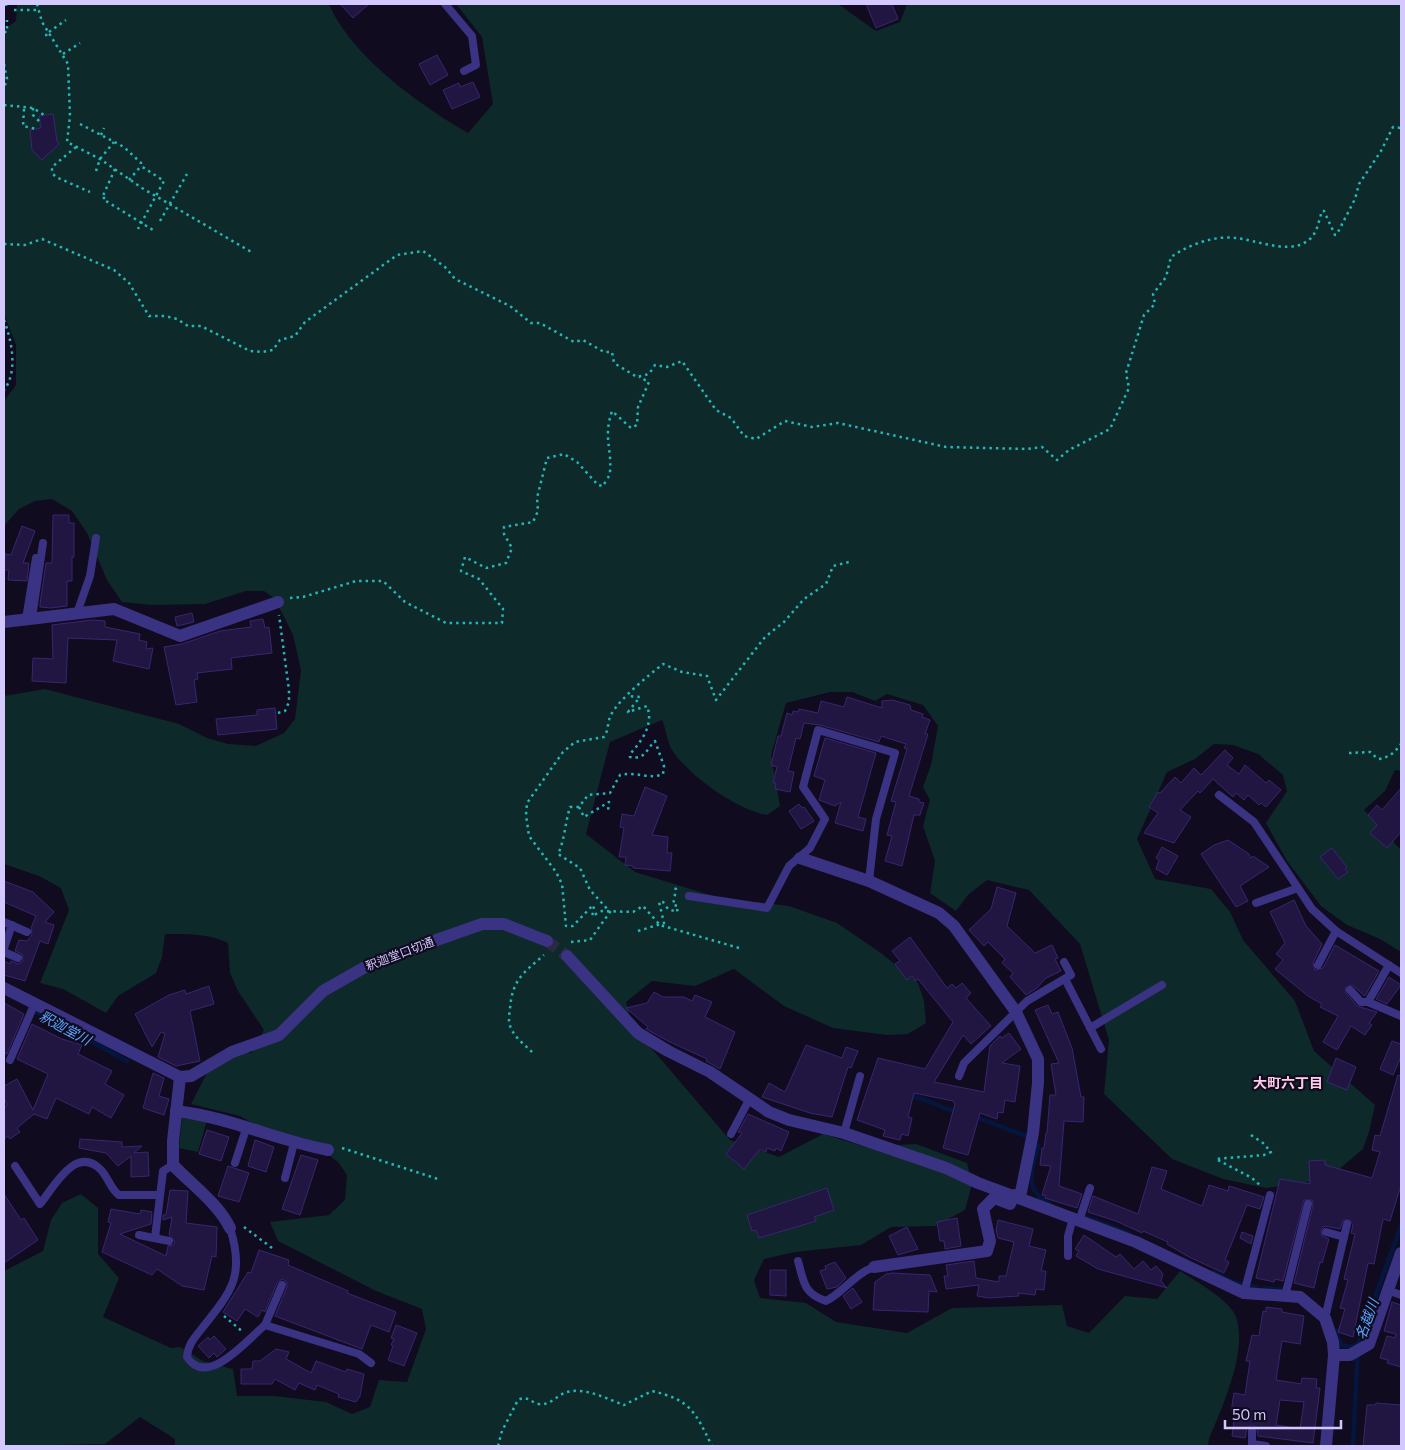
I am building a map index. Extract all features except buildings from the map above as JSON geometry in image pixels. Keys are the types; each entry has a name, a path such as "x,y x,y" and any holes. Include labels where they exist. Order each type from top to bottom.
{"street":[{"path":"4,622 114,609 180,636 278,602"},
{"path":"800,858 869,881 939,913 954,926 1016,1012 1038,1059 1038,1083 1033,1133 1017,1196 1010,1204 994,1198 983,1209 990,1241 987,1251 874,1267"},
{"name":"釈迦堂口切通","path":"180,1078 191,1076 232,1052 279,1035 323,991 374,962 482,924 504,924 549,946"},
{"path":"567,956 638,1033 668,1051 710,1072 769,1112 789,1120 844,1133 946,1168 978,1183 1136,1242 1244,1293 1300,1297 1325,1318 1333,1342 1334,1355 1326,1446"},
{"path":"4,988 180,1078 172,1141 173,1165 215,1206 224,1216 230,1228"},
{"path":"176,1111 205,1115 294,1143 328,1150"},
{"path":"1334,1355 1350,1355 1369,1344 1401,1253"}],"lane":[{"path":"445,4 472,36 476,65 464,71"},
{"path":"77,613 90,576 96,538"},
{"path":"29,618 44,543"},
{"path":"29,618 36,558"},
{"path":"690,896 767,908 789,866 810,848 825,819 803,787 818,730 896,753 876,819 869,881"},
{"path":"1219,795 1254,822 1312,909 1336,930 1401,973"},
{"path":"1256,904 1298,888"},
{"path":"18,958 4,950 8,924 27,932"},
{"path":"1318,965 1336,930"},
{"path":"959,1076 964,1063 1027,1001 1071,976 1064,962"},
{"path":"1368,1002 1389,965"},
{"path":"1065,979 1101,1049"},
{"path":"1090,1028 1162,985"},
{"path":"1350,990 1361,1002 1368,1002 1401,1016"},
{"path":"10,1060 35,1003"},
{"path":"844,1133 860,1076"},
{"path":"731,1134 750,1098"},
{"path":"235,1162 246,1129"},
{"path":"285,1178 294,1143"},
{"path":"15,1166 40,1204 69,1168 80,1161 87,1161 101,1170 119,1195 160,1194"},
{"path":"155,1238 163,1171 173,1165"},
{"path":"1068,1256 1068,1236 1090,1188"},
{"path":"1244,1293 1270,1196"},
{"path":"1285,1296 1308,1204"},
{"path":"1325,1318 1347,1224"},
{"path":"230,1228 238,1259 237,1270 228,1292 188,1349 187,1357 191,1364 201,1368 213,1368 266,1326 282,1286"},
{"path":"1326,1232 1344,1237"},
{"path":"139,1235 169,1241"},
{"path":"798,1261 805,1288 813,1295 826,1300 834,1297 865,1270 874,1267"},
{"path":"1387,1290 1401,1295"},
{"path":"266,1326 358,1354 371,1363"},
{"path":"1252,1431 1252,1444 1266,1446"}],"path":[{"path":"37,4 42,22 63,54 70,75 70,116 66,140 100,159 129,180 253,253"},
{"path":"14,10 38,10"},
{"path":"45,35 50,34 66,20"},
{"path":"4,32 7,32 6,21"},
{"path":"63,54 80,43"},
{"path":"4,64 7,79 4,88"},
{"path":"4,105 33,108 44,115"},
{"path":"24,108 23,126 36,129"},
{"path":"33,108 33,115 40,122"},
{"path":"80,124 124,148 141,163 141,166 164,181 138,229"},
{"path":"637,376 649,374 655,365 667,367 682,361 716,410 731,418 744,436 756,439 785,421 812,427 838,422 946,447 1026,449 1042,447 1057,460 1069,450 1110,429 1129,388 1126,373 1144,315 1155,304 1154,294 1166,277 1171,257 1181,250 1207,241 1235,238 1275,247 1304,244 1316,233 1322,211 1324,211 1335,235 1337,234 1355,199 1359,184 1390,137 1393,127 1401,128"},
{"path":"101,135 104,128"},
{"path":"96,171 100,159 114,142"},
{"path":"76,147 52,167 52,173 90,192"},
{"path":"129,180 141,166"},
{"path":"115,170 102,198 106,198 106,201 153,230"},
{"path":"160,221 187,174"},
{"path":"4,244 20,245 42,238 53,242 114,270 129,284 149,316 165,316 177,319 188,326 201,326 250,351 262,352 273,350 280,340 295,336 306,322 391,258 397,255 423,251 445,266 455,279 510,306 531,323 540,323 574,342 583,340 604,352 612,352 614,363 649,382 638,407 637,425 631,428 612,411 607,440 610,473 603,486 598,486 577,462 564,454 547,458 537,498 538,511 533,522 504,527 504,534 512,548 506,562 486,568 464,557 461,571 479,579 497,601 503,609 502,623 446,623 405,602 383,581 356,582 278,602 289,690 289,702 285,711 278,713"},
{"path":"4,320 11,341 12,364 11,382 4,390"},
{"path":"739,948 660,925 643,906 633,912 602,911 592,916 593,905 573,926 566,926 562,884 556,872 529,836 526,815 528,803 551,767 569,747 575,742 604,738 608,732 611,714 627,696 663,664 682,672 707,676 716,700 765,637 784,622 804,599 826,584 833,566 849,562"},
{"path":"579,807 588,795 610,793 620,775 630,772 658,776 663,774 664,766 656,741 647,754 630,757 630,754 646,733 650,712 647,706 628,712 640,697 627,696"},
{"path":"1350,753 1370,752 1378,758 1385,758 1395,752 1401,744"},
{"path":"579,807 584,817 609,802 608,811"},
{"path":"579,807 570,807 564,831 564,840 558,854 580,868 590,890 610,912"},
{"path":"638,931 664,923 659,902 663,902 668,909 677,912 678,906 673,905 676,889 671,887"},
{"path":"568,943 590,940 610,912"},
{"path":"532,1052 514,1034 509,1026 511,999 514,985 521,975 549,946"},
{"path":"1251,1135 1263,1143 1271,1152 1264,1155 1216,1159 1252,1178 1270,1196"},
{"path":"328,1150 336,1147 441,1180"},
{"path":"244,1235 243,1229 246,1227 272,1248"},
{"path":"216,1310 250,1338"},
{"path":"498,1446 518,1400 522,1397 538,1404 549,1403 568,1392 589,1393 624,1405 652,1391 662,1395 673,1396 694,1412 712,1446"}],"green space":[{"path":"17,4 329,4 339,23 353,42 389,78 449,122 468,133 493,104 482,37 456,4 838,4 876,31 900,22 907,4 1401,4 1401,771 1395,770 1385,791 1364,810 1401,850 1401,952 1380,939 1347,925 1321,906 1287,861 1266,823 1287,791 1283,775 1258,754 1233,745 1214,744 1195,759 1167,772 1137,839 1155,879 1211,889 1230,912 1243,940 1295,1001 1314,1051 1375,1105 1363,1149 1338,1170 1311,1182 1266,1188 1223,1179 1172,1159 1104,1094 1109,1040 1080,944 1029,890 987,880 968,895 956,911 930,893 935,861 923,826 930,800 923,787 931,765 938,726 923,705 887,694 875,701 852,692 830,692 786,703 771,755 780,806 767,815 755,812 728,799 702,781 672,750 662,720 610,742 586,834 635,872 733,902 759,902 789,906 837,923 881,953 918,983 924,1001 926,1023 908,1034 887,1035 833,1028 784,1006 734,969 695,986 652,981 626,1002 635,1036 653,1050 730,1140 779,1157 823,1134 866,1147 916,1144 967,1163 972,1184 965,1210 935,1226 891,1227 861,1245 795,1252 764,1259 754,1280 760,1298 806,1303 836,1322 907,1333 952,1308 1062,1305 1067,1326 1089,1333 1125,1296 1157,1299 1180,1271 1227,1304 1236,1317 1239,1331 1239,1346 1232,1379 1208,1446 175,1446 175,1439 140,1417 105,1444 4,1446 4,1271 43,1251 51,1220 62,1203 81,1194 98,1208 98,1254 119,1278 103,1317 171,1348 180,1347 203,1361 233,1369 237,1396 274,1396 326,1402 352,1414 370,1407 379,1380 407,1382 426,1329 422,1309 376,1291 278,1241 270,1222 329,1215 345,1200 347,1175 338,1162 307,1139 258,1127 240,1116 191,1104 207,1073 239,1053 252,1053 264,1030 238,991 230,973 228,943 205,936 165,934 162,957 156,973 118,996 106,1013 63,989 40,983 69,910 61,888 39,876 4,864 4,696 45,689 179,724 207,738 228,744 256,746 284,733 295,719 301,670 293,635 275,599 264,591 246,591 205,604 152,605 122,602 107,580 87,533 72,511 52,499 35,501 19,509 4,526 4,401 16,385 16,345 4,314 4,30 16,21"},
{"path":"182,1118 207,1120 198,1152 179,1148"}],"waterway":[{"name":"釈迦堂川","path":"31,1009 127,1061"},
{"path":"909,1095 958,1112"},
{"path":"973,1116 1026,1136 1038,1146 1032,1171 1032,1185 1035,1192 1050,1204"},
{"path":"1083,1216 1129,1233"},
{"name":"名越川","path":"1353,1446 1358,1344 1401,1226"},
{"path":"1214,1272 1233,1282 1258,1288"},
{"path":"1265,1288 1288,1290"},
{"path":"1336,1331 1341,1345 1351,1347 1358,1344"}],"tunnel":[{"path":"547,941 567,956"}],"district":[{"name":"大町六丁目","path":"1288,1083"}]}
